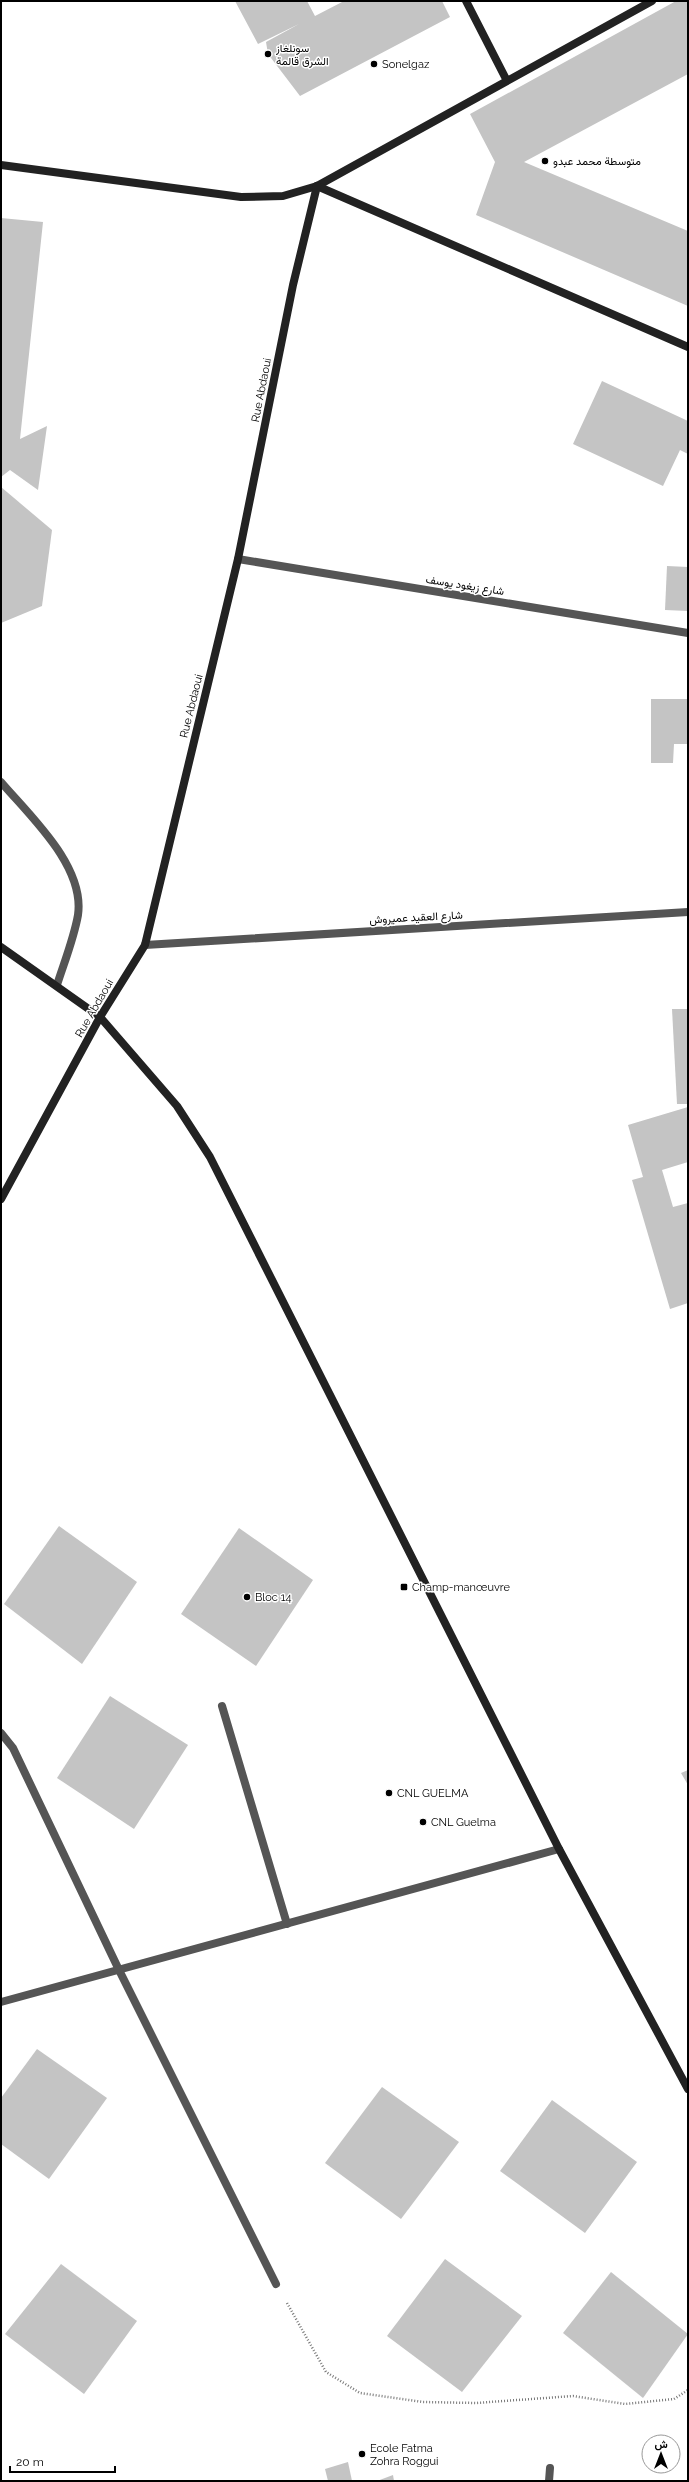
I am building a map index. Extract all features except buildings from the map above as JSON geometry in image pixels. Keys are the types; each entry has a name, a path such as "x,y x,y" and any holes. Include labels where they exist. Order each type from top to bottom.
{"main road":[{"path":"466,1 506,80"},
{"path":"1,165 241,197 283,196 316,186 506,80 652,1"},
{"path":"316,186 688,347"},
{"name":"Rue Abdaoui","path":"1,1199 100,1018 145,945 238,559 293,285 316,186"},
{"path":"1,947 57,985 100,1018 177,1106 210,1157 559,1849 688,2089"}],"street":[{"name":"شارع زيغود يوسف","path":"238,559 688,633"},
{"path":"1,782 52,840 77,886 78,915 57,985"},
{"name":"شارع العقيد عميروش","path":"145,945 688,912"},
{"path":"222,1706 287,1924"},
{"path":"1,1733 13,1748 119,1970 276,2284"},
{"path":"1,2002 559,1849"},
{"path":"549,2481 550,2468"}],"path":[{"path":"276,2284 326,2372 360,2393 422,2402 476,2403 573,2396 625,2404 674,2399 688,2390"}],"place":[{"name":"سونلغاز الشرق قالمة","path":"268,54"},
{"name":"Sonelgaz","path":"374,64"},
{"name":"متوسطة محمد عبدو","path":"545,161"},
{"name":"Champ-manœuvre","path":"404,1587"},
{"name":"Bloc 14","path":"247,1597"},
{"name":"CNL GUELMA","path":"389,1793"},
{"name":"CNL Guelma","path":"423,1822"},
{"name":"Ecole Fatma Zohra Roggui","path":"362,2454"}]}
